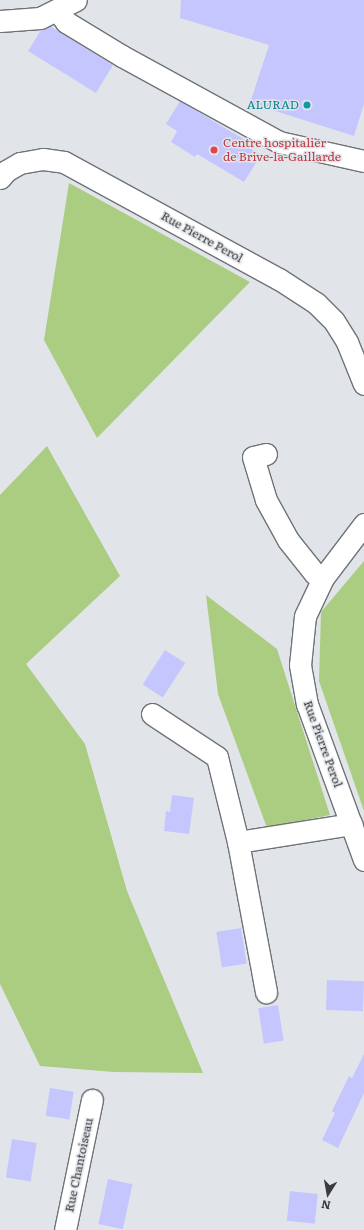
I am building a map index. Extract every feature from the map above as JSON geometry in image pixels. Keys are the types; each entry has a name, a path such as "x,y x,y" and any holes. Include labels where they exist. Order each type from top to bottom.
{"street":[{"path":"0,21 40,18 76,0"},
{"path":"57,10 66,22 122,56 279,142 364,161"},
{"name":"Rue Pierre Perol","path":"0,178 6,171 20,163 43,159 64,162 279,279 316,304 334,321 347,342 364,384"},
{"path":"266,454 253,457 266,500 288,540 315,574 323,578"},
{"name":"Rue Pierre Perol","path":"364,524 323,578 304,616 300,664 307,704 364,860"},
{"path":"152,714 217,757 238,842 266,992"},
{"path":"238,842 352,824"},
{"name":"Rue Chantoiseau","path":"65,1230 92,1100"}],"green space":[{"path":"69,183 250,282 97,438 44,340"},
{"path":"47,446 120,576 26,664 85,744 127,891 203,1073 114,1072 40,1066 0,984 0,495"},
{"path":"364,561 364,811 319,681 321,612"},
{"path":"206,595 277,649 330,815 267,828 218,694"}],"building":[{"path":"181,0 364,0 364,104 354,136 250,103 269,45 180,18"},
{"path":"50,26 113,65 96,93 28,51 41,30"},
{"path":"180,101 245,140 243,144 261,155 244,182 197,154 195,157 171,142 177,131 166,124"},
{"path":"165,650 185,663 163,697 143,684"},
{"path":"172,795 194,798 189,834 164,831 166,811 170,812"},
{"path":"241,928 247,964 222,967 216,932"},
{"path":"327,980 364,981 363,1011 326,1010"},
{"path":"278,1005 284,1041 264,1044 258,1008"},
{"path":"364,1054 364,1093 338,1148 322,1140 335,1113 332,1111 349,1076 352,1078"},
{"path":"50,1088 74,1092 69,1119 46,1116"},
{"path":"12,1139 37,1143 31,1181 6,1178"},
{"path":"108,1179 132,1184 123,1229 98,1224"},
{"path":"290,1191 318,1194 315,1224 287,1221"}],"place":[{"name":"ALURAD","path":"307,105"},
{"name":"Centre hospitalier de Brive-la-Gaillarde","path":"214,150"}]}
